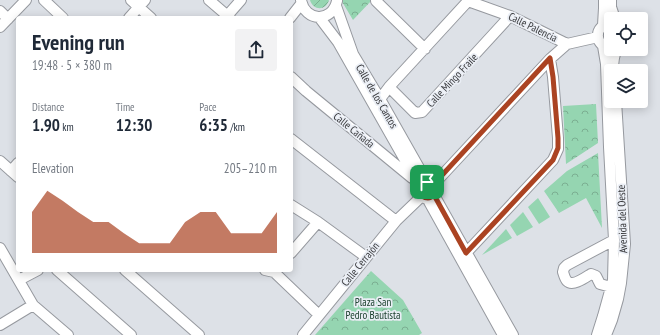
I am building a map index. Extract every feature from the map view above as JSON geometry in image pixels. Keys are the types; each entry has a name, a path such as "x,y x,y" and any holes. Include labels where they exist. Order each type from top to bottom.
{"street":[{"path":"0,28 26,0"},
{"path":"44,0 61,16"},
{"path":"131,0 142,4 150,16"},
{"path":"210,0 227,16"},
{"path":"229,16 241,0"},
{"path":"604,0 606,12"},
{"path":"611,0 613,12"},
{"path":"376,1 425,49 389,87 380,99"},
{"name":"Calle Palencia","path":"425,49 468,1 510,16 567,44 604,44"},
{"path":"301,2 304,9 308,13 319,17 329,14 337,3"},
{"path":"291,16 301,2"},
{"name":"Calle de los Cantos","path":"337,3 353,54 380,99 504,335"},
{"path":"131,16 142,4"},
{"path":"0,11 8,19"},
{"name":"Calle Mingo Fraile","path":"389,87 415,112 422,112 510,16"},
{"name":"Calle de los Cantos","path":"319,17 338,42 466,253 513,335"},
{"path":"604,26 598,33 604,44"},
{"name":"Calle Cerrajón","path":"303,335 396,221 550,58 567,44"},
{"name":"Avenida del Oeste","path":"597,335 613,280 614,240 605,56"},
{"path":"466,253 553,160 558,148 558,138 550,58"},
{"name":"Calle Cañada","path":"293,79 306,92 426,189"},
{"name":"Avenida del Oeste","path":"606,335 618,299 625,244 616,108"},
{"path":"293,141 396,221"},
{"path":"0,161 16,170"},
{"path":"293,206 318,222 366,258"},
{"path":"293,251 318,222"},
{"name":"Avenida del Oeste","path":"611,287 600,284 596,276 592,274 578,282 571,283 567,281 563,272 564,268 567,266 614,240"},
{"path":"0,248 4,264 19,280 33,305 68,335"},
{"path":"19,280 34,272"},
{"path":"59,272 131,335"},
{"path":"127,272 199,335"},
{"path":"272,272 319,315"},
{"path":"0,325 33,305"}],"green space":[{"path":"310,0 329,0 322,8 317,8"},
{"path":"341,0 372,0 353,20"},
{"path":"596,104 598,143 566,164 563,106"},
{"path":"598,153 602,228 586,198 559,213 544,191 567,171"},
{"path":"538,198 550,217 539,224 528,207"},
{"path":"523,212 533,227 517,236 510,225"},
{"path":"506,229 512,238 482,255"},
{"name":"Plaza San Pedro Bautista","path":"371,271 403,300 422,333 419,335 315,335"}],"route":[{"path":"550,58 558,138 558,148 553,160 466,253 434,195 431,198 425,198 420,194 419,186 427,182 433,185 550,58"}]}
